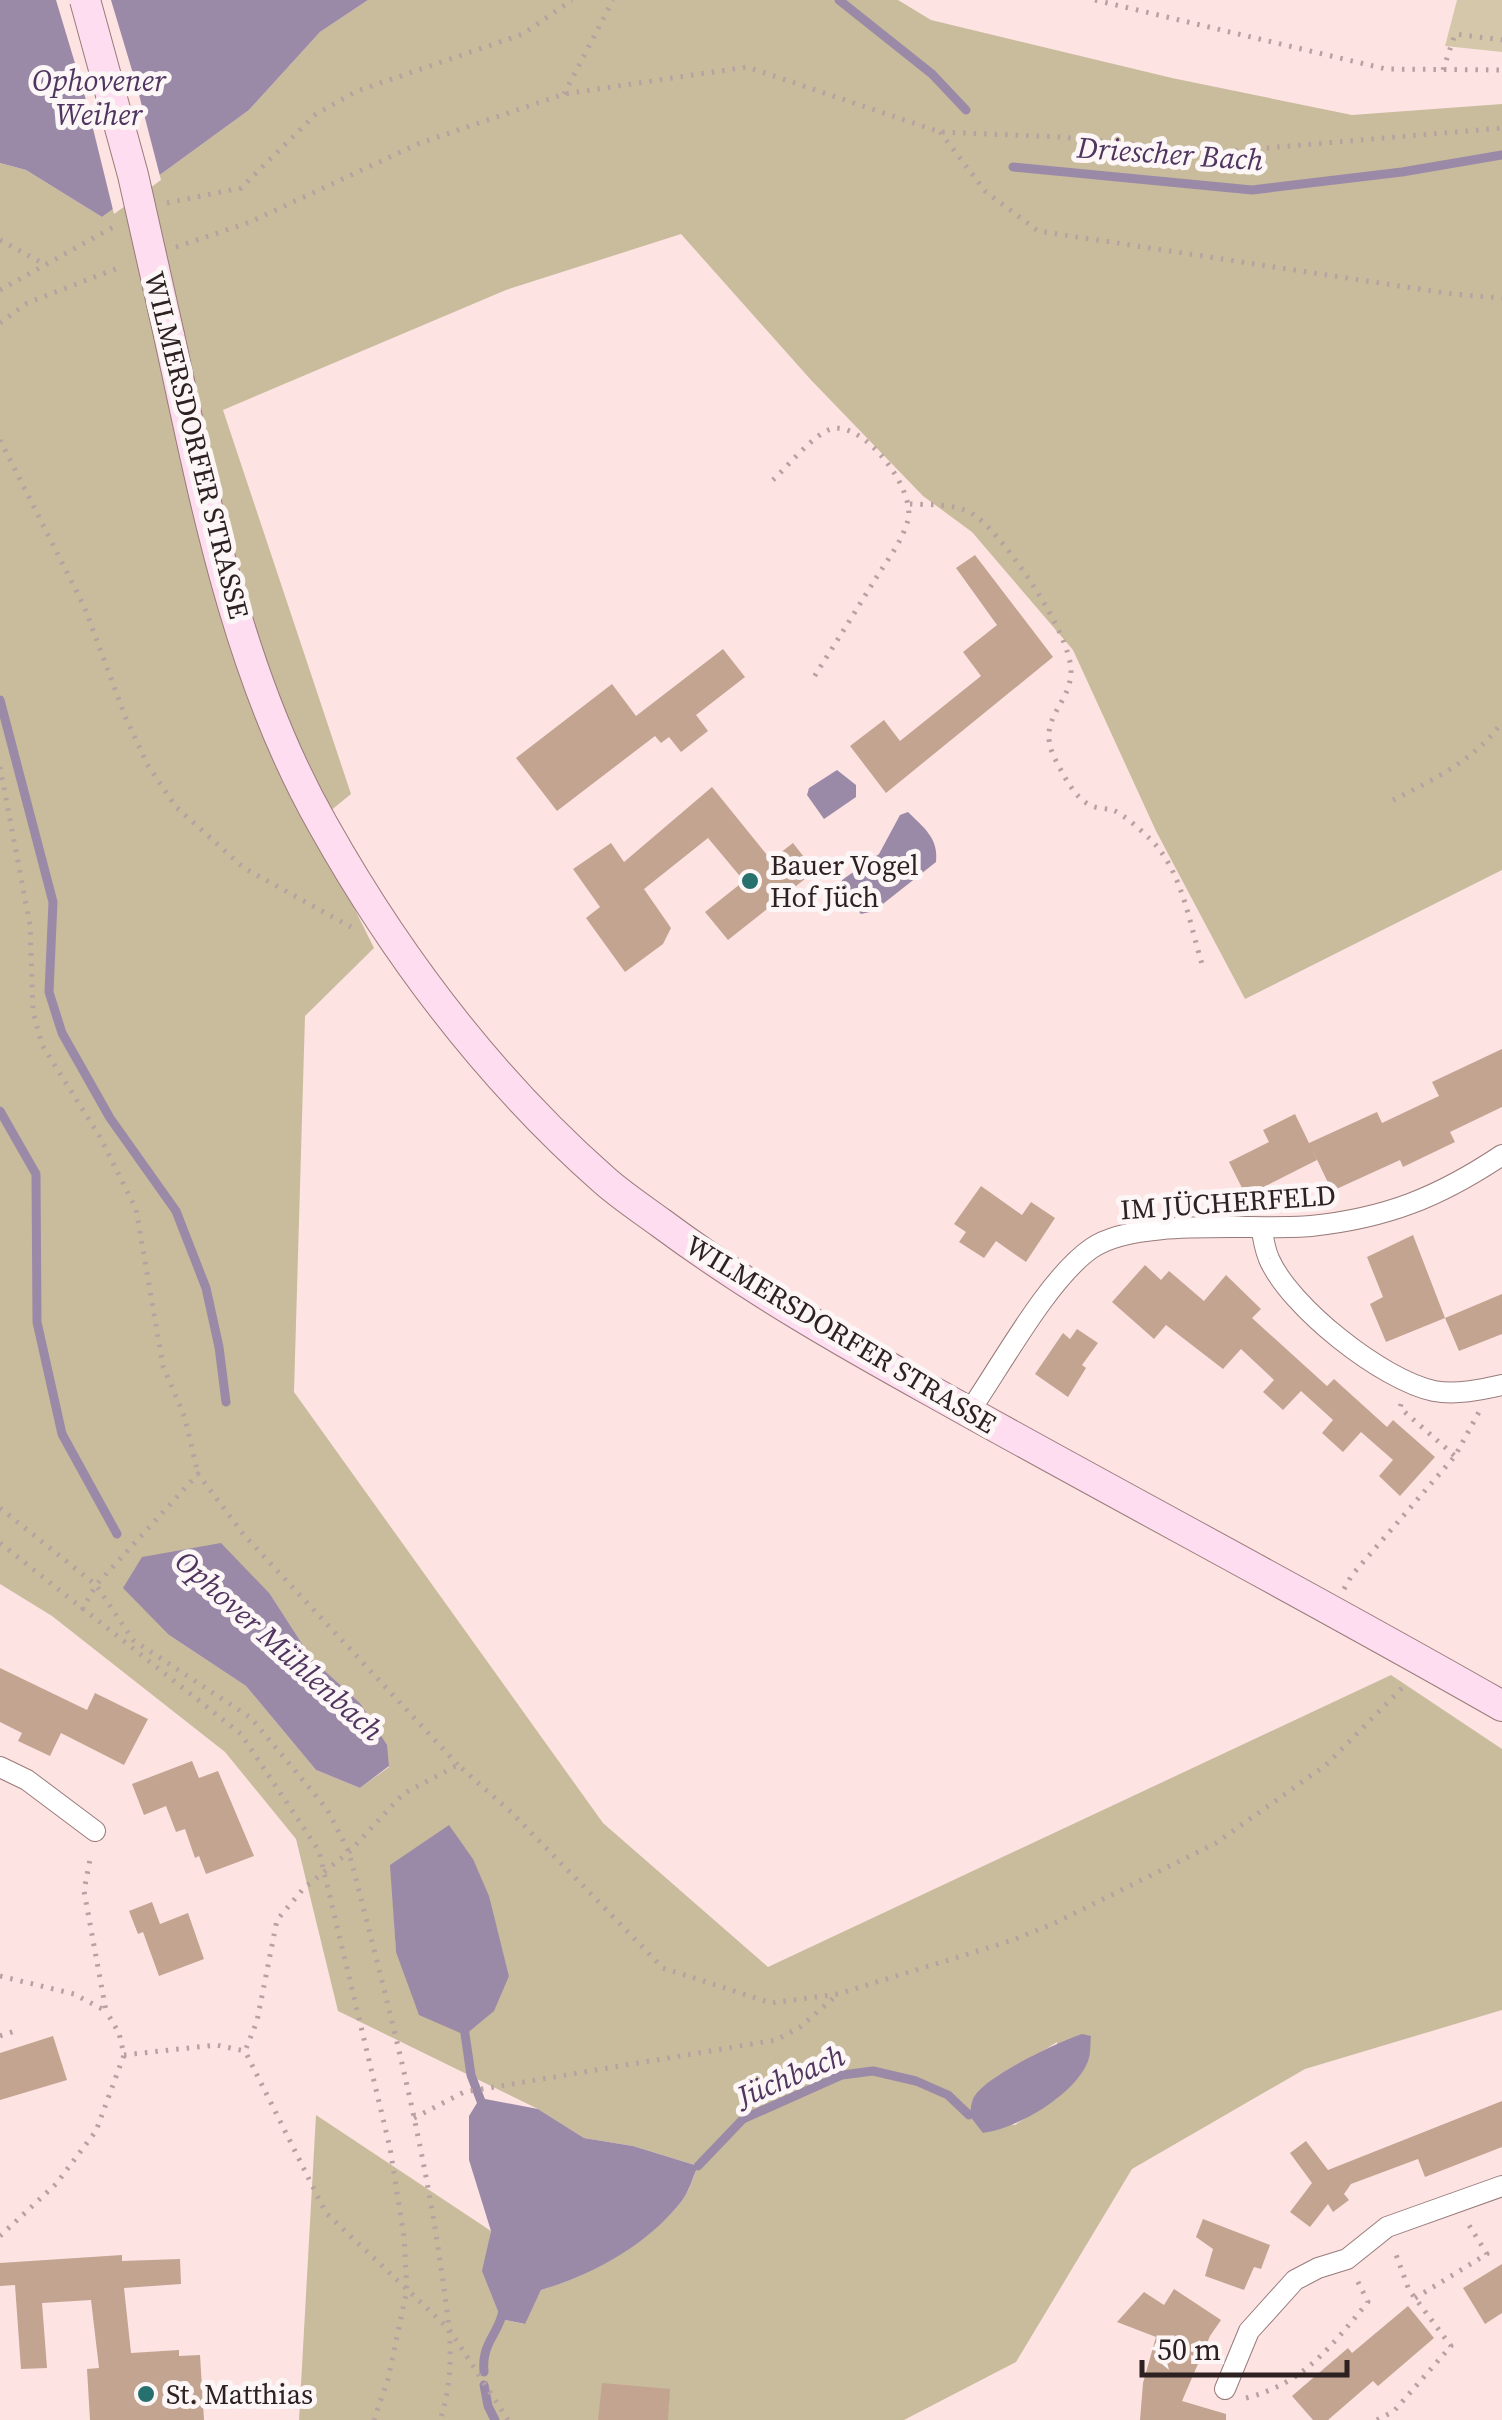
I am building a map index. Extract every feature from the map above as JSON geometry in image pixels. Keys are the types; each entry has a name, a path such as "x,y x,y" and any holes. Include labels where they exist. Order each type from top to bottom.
{"street":[{"name":"WILMERSDORFER STRASSE","path":"85,0 133,175 201,486 243,637 281,738 322,824 384,923 452,1019 504,1081 606,1182 722,1268 969,1412 1502,1706"},
{"name":"IM JÜCHERFELD","path":"969,1412 1065,1270 1106,1239 1148,1231 1312,1226 1396,1211 1432,1198 1502,1155"},
{"path":"1262,1229 1269,1259 1285,1285 1366,1360 1404,1382 1436,1391 1492,1387"},
{"path":"0,1766 28,1780 95,1831"},
{"path":"1231,2395 1248,2332 1295,2280 1347,2259 1387,2227 1502,2186"}],"path":[{"path":"163,205 178,198 241,188 316,114 357,91 523,34 572,0"},
{"path":"564,94 613,0"},
{"path":"1095,0 1386,69 1502,70"},
{"path":"1443,70 1455,34 1502,40"},
{"path":"164,252 250,222 420,143 564,94 747,67 940,132 1059,136 1219,152 1502,128"},
{"path":"940,132 985,191 1038,231 1452,294 1502,298"},
{"path":"0,290 119,224"},
{"path":"0,240 44,264"},
{"path":"0,323 27,303 129,264"},
{"path":"773,480 824,432 837,427 850,430 877,452 901,481 910,504 908,521 895,548 812,680"},
{"path":"0,440 84,606 147,764 176,807 244,868 292,895 358,930 384,923"},
{"path":"910,504 952,507 976,515 1018,564 1054,620 1072,666 1070,688 1050,720 1052,754 1072,788 1088,805 1114,811 1150,838 1169,862 1202,964"},
{"path":"1393,800 1443,775 1491,738 1502,722"},
{"path":"0,768 30,925 33,1012 42,1046 100,1137 136,1209 162,1366 185,1418 198,1474 244,1535 458,1765 512,1813 663,1968 771,2002 838,1994 1053,1924 1216,1844 1326,1766 1427,1663"},
{"path":"1404,1382 1400,1408 1456,1456"},
{"path":"1332,1611 1352,1574 1456,1456 1492,1387"},
{"path":"82,1610 96,1586 198,1474"},
{"path":"0,1508 96,1586 133,1640 251,1718 327,1809 349,1852 428,2176 449,2328 451,2388 440,2420"},
{"path":"0,1543 241,1734 319,1852 390,2148 404,2237 407,2290 388,2379 374,2420"},
{"path":"458,1765 403,1794 349,1852 304,1888 277,1920 257,2021 245,2051 326,2213 449,2328 508,2420"},
{"path":"0,2236 56,2184 96,2132 124,2055 106,2011 84,1891 95,1831"},
{"path":"0,1976 74,1994 106,2011"},
{"path":"414,2118 464,2092 776,2040 800,2027 838,1994"},
{"path":"0,2036 15,2031"},
{"path":"124,2055 216,2045 245,2051"},
{"path":"1415,2298 1487,2254 1455,2204"},
{"path":"1377,2420 1394,2411 1451,2346 1409,2290 1387,2227"},
{"path":"1231,2395 1268,2392 1314,2366 1368,2302 1347,2259"}],"shaded area":[{"path":"368,0 898,0 931,20 1172,78 1352,115 1502,104 1502,870 1245,999 1156,831 1073,650 972,532 923,496 811,380 681,234 506,290 223,410 351,794 313,825 374,948 305,1016 294,1392 603,1823 768,1967 1391,1675 1502,1749 1502,2010 1305,2069 1132,2169 1016,2362 904,2420 299,2420 316,2115 491,2231 483,2272 501,2319 524,2324 541,2290 599,2267 652,2232 684,2198 698,2166 633,2146 584,2138 538,2109 338,2011 296,1839 225,1752 52,1616 0,1584 0,163 26,170 102,217 249,110 320,32","holes":["270,1594 312,1659 360,1703 389,1767 360,1788 316,1770 246,1686 169,1635","448,1826 480,1880 509,1976 396,1952 391,1865","1057,2042 1057,2098 1015,2125 969,2115 982,2089 1005,2071"]},
{"path":"1457,0 1502,0 1502,52 1445,46"}],"water":[{"name":"Ophovener Weiher","path":"0,0 368,0 320,32 249,110 102,217 26,170 0,163"},
{"path":"837,770 856,785 856,797 824,819 807,795 809,788"},
{"path":"908,812 932,840 936,862 874,911 861,914 841,892 842,880 879,854 900,815"},
{"path":"221,1543 270,1594 312,1659 360,1703 387,1745 389,1766 360,1788 316,1770 246,1686 169,1635 123,1588 142,1557"},
{"path":"449,1825 473,1859 489,1896 509,1976 494,2011 465,2035 419,2015 396,1952 390,1865"},
{"path":"1082,2034 1091,2036 1090,2055 1071,2086 1028,2117 983,2133 969,2115 980,2090 1022,2061"},
{"path":"480,2098 538,2109 584,2138 633,2146 698,2166 684,2198 652,2232 599,2267 541,2290 525,2324 501,2319 482,2271 491,2231 469,2160 469,2116"}],"pier":[{"path":"56,0 111,0 137,87 161,180 114,214 86,100"}],"building":[{"path":"975,555 1053,657 886,793 850,746 884,720 900,741 981,676 963,652 997,625 956,568"},
{"path":"723,649 745,677 696,715 708,731 681,752 669,737 661,743 655,736 557,811 516,758 612,684 636,716"},
{"path":"712,787 771,860 793,843 815,871 728,940 705,912 744,881 708,838 644,889 671,928 663,944 625,972 586,918 600,907 573,869 611,843 624,862"},
{"path":"1502,1049 1502,1107 1450,1132 1455,1142 1403,1167 1400,1160 1332,1191 1310,1145 1317,1160 1246,1196 1229,1162 1269,1142 1263,1130 1295,1114 1309,1143 1377,1112 1382,1123 1439,1096 1432,1082"},
{"path":"981,1186 1022,1215 1031,1202 1055,1218 1026,1262 996,1241 984,1258 959,1242 966,1232 954,1224"},
{"path":"1413,1235 1445,1318 1386,1342 1370,1304 1383,1297 1367,1257"},
{"path":"1145,1265 1161,1280 1169,1271 1204,1301 1226,1275 1261,1309 1252,1318 1327,1386 1334,1379 1387,1427 1393,1420 1435,1457 1400,1496 1379,1476 1393,1460 1361,1432 1343,1452 1322,1433 1333,1420 1301,1391 1283,1410 1263,1392 1274,1380 1241,1349 1223,1369 1166,1325 1154,1339 1112,1302"},
{"path":"1502,1294 1502,1334 1459,1351 1445,1318"},
{"path":"1077,1329 1098,1343 1082,1365 1086,1368 1068,1397 1035,1374 1063,1333 1070,1339"},
{"path":"0,1668 87,1710 95,1693 148,1719 124,1765 61,1733 50,1756 18,1741 22,1733 0,1722"},
{"path":"192,1761 199,1778 218,1771 254,1856 206,1874 199,1856 195,1858 185,1829 176,1832 166,1806 144,1815 132,1784"},
{"path":"152,1902 160,1924 188,1913 204,1959 159,1976 143,1932 138,1934 129,1911"},
{"path":"53,2036 67,2080 0,2100 0,2053"},
{"path":"1502,2101 1502,2147 1425,2177 1418,2159 1351,2184 1344,2194 1349,2200 1333,2212 1328,2204 1310,2227 1290,2212 1312,2183 1290,2153 1306,2141 1328,2170"},
{"path":"1203,2219 1270,2245 1261,2269 1254,2267 1244,2290 1205,2276 1213,2249 1196,2237"},
{"path":"122,2255 122,2261 180,2259 181,2284 124,2288 131,2353 179,2350 179,2356 200,2355 204,2420 90,2420 87,2369 99,2368 91,2300 42,2303 47,2368 21,2369 15,2285 0,2286 0,2263"},
{"path":"1502,2264 1502,2313 1485,2324 1463,2288"},
{"path":"1174,2289 1221,2320 1182,2401 1226,2414 1226,2420 1140,2420 1143,2383 1156,2337 1117,2322 1144,2292 1164,2305"},
{"path":"1408,2306 1434,2338 1378,2386 1373,2381 1328,2420 1313,2420 1292,2396 1348,2348 1352,2353"},
{"path":"602,2383 670,2389 668,2420 598,2420"}],"waterway":[{"name":"Driescher Bach","path":"839,0 932,74 966,110"},
{"name":"Driescher Bach","path":"1013,167 1252,190 1502,155"},
{"path":"0,700 53,902 49,992 62,1033 110,1118 176,1211 206,1288 226,1402"},
{"name":"Ophover Mühlenbach","path":"0,1111 36,1174 37,1322 62,1434 117,1534"},
{"path":"464,2027 471,2075 484,2109"},
{"name":"Jüchbach","path":"698,2166 743,2119 842,2075 873,2071 916,2081 948,2095 969,2115"},
{"name":"Ophover Mühlenbach","path":"484,2372 485,2353 503,2310"},
{"name":"Ophover Mühlenbach","path":"484,2385 495,2420"}],"place":[{"name":"Bauer Vogel Hof Jüch","path":"750,881"},
{"name":"St. Matthias","path":"146,2394"}]}
